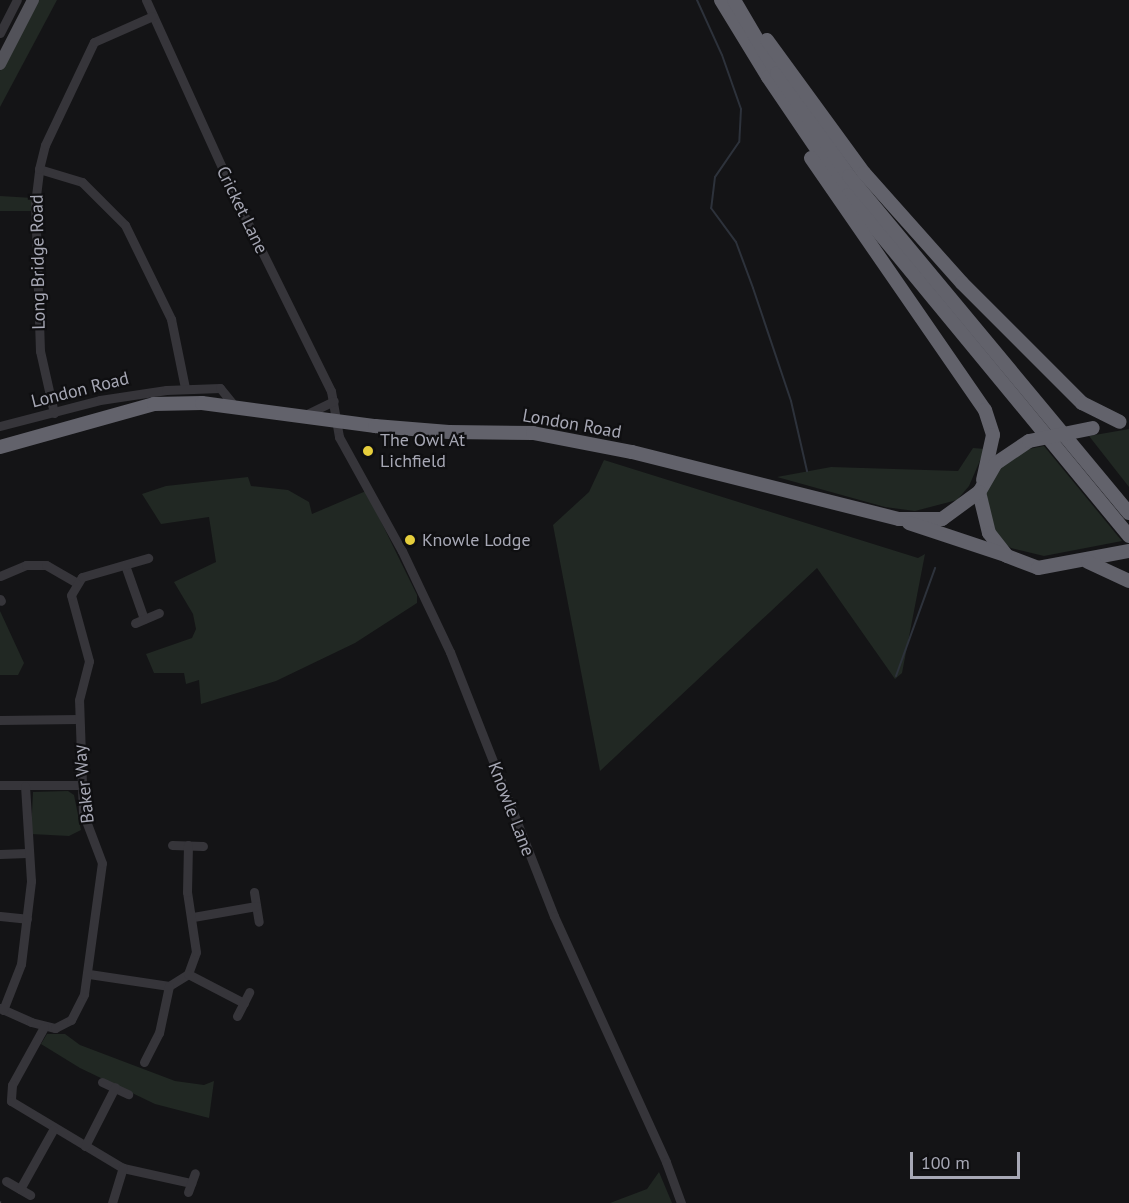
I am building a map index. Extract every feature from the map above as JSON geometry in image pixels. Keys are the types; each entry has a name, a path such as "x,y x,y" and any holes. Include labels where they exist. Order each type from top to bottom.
{"highway":[{"path":"721,0 768,77 825,180 985,410 993,435 981,486 989,533 1007,556"},
{"path":"734,0 777,73 849,176 1129,513"},
{"path":"742,0 864,173 970,291 1087,406 1126,418"},
{"path":"768,77 848,195 898,260 1129,536"},
{"name":"London Road","path":"0,447 154,404 233,404 336,420 449,432 510,432 562,438 899,519 1038,568 1129,551"},
{"name":"London Road","path":"899,519 942,519 981,486 996,463 1029,441 1093,428 1126,418"},
{"path":"1083,561 1129,581"}],"main road":[{"path":"0,64 33,0"}],"street":[{"path":"0,33 16,0"},
{"name":"Cricket Lane","path":"146,0 334,402 336,420"},
{"name":"Long Bridge Road","path":"54,413 40,351 35,204 39,169 45,145 94,42 153,16"},
{"path":"8,17 21,22"},
{"path":"39,169 82,182 125,225 171,319 184,388"},
{"name":"London Road","path":"0,426 100,400 184,388 220,388 233,404"},
{"path":"305,415 334,402"},
{"name":"Knowle Lane","path":"336,420 339,437 402,551 450,652 554,916 666,1162 681,1203"},
{"path":"0,576 26,566 46,565 76,582 82,577 148,558"},
{"path":"125,566 144,619"},
{"name":"Baker Way","path":"44,1027 61,1026 71,1020 79,1009 89,974 102,863 85,819 81,785 80,690 89,661 72,605 76,582"},
{"path":"135,623 159,613"},
{"path":"0,720 79,719"},
{"path":"0,785 81,785"},
{"path":"25,786 30,881 27,919 18,974 2,1009 44,1027 9,1094 15,1106 53,1130 123,1168 189,1187 195,1173"},
{"path":"171,845 203,846"},
{"path":"89,974 169,986 188,974 196,952 186,881 188,846"},
{"path":"0,854 27,853"},
{"path":"254,892 259,922"},
{"path":"192,917 256,906"},
{"path":"0,916 27,919"},
{"path":"188,974 244,1003"},
{"path":"144,1062 159,1033 169,986"},
{"path":"237,1016 249,992"},
{"path":"102,1082 128,1094"},
{"path":"85,1146 115,1087"},
{"path":"20,1189 53,1130"},
{"path":"112,1203 123,1168"},
{"path":"6,1181 30,1195"}],"shaded area":[{"path":"36,0 57,0 0,107 0,71"},
{"path":"0,196 33,198 33,211 0,211"},
{"path":"1129,429 1129,487 1089,436"},
{"path":"1044,446 1122,541 1044,556 1011,548 998,538 984,498 989,483 1000,465 1024,450"},
{"path":"973,448 985,449 969,486 957,500 915,511 885,507 777,477 831,467 958,471"},
{"path":"604,460 918,558 925,554 902,673 895,679 817,568 600,771 553,525 589,492"},
{"path":"248,477 251,486 288,490 309,502 312,514 366,491 417,595 417,603 355,643 276,681 201,704 199,680 186,684 184,673 154,673 146,654 192,638 196,629 193,614 174,582 216,562 209,517 161,524 142,494 166,486"},
{"path":"0,611 24,663 18,675 0,675"},
{"path":"68,791 74,795 81,830 69,836 31,834 33,792"},
{"path":"47,1034 65,1034 80,1045 175,1081 204,1085 214,1081 209,1118 155,1104 80,1068 41,1044"},
{"path":"659,1172 672,1203 610,1203 647,1189"}],"waterway":[{"path":"697,0 722,55 741,109 739,142 715,177 711,208 736,242 753,288 791,401 807,471"},
{"path":"896,676 935,568"}],"place":[{"name":"The Owl At Lichfield","path":"368,451"},
{"name":"Knowle Lodge","path":"410,540"}]}
